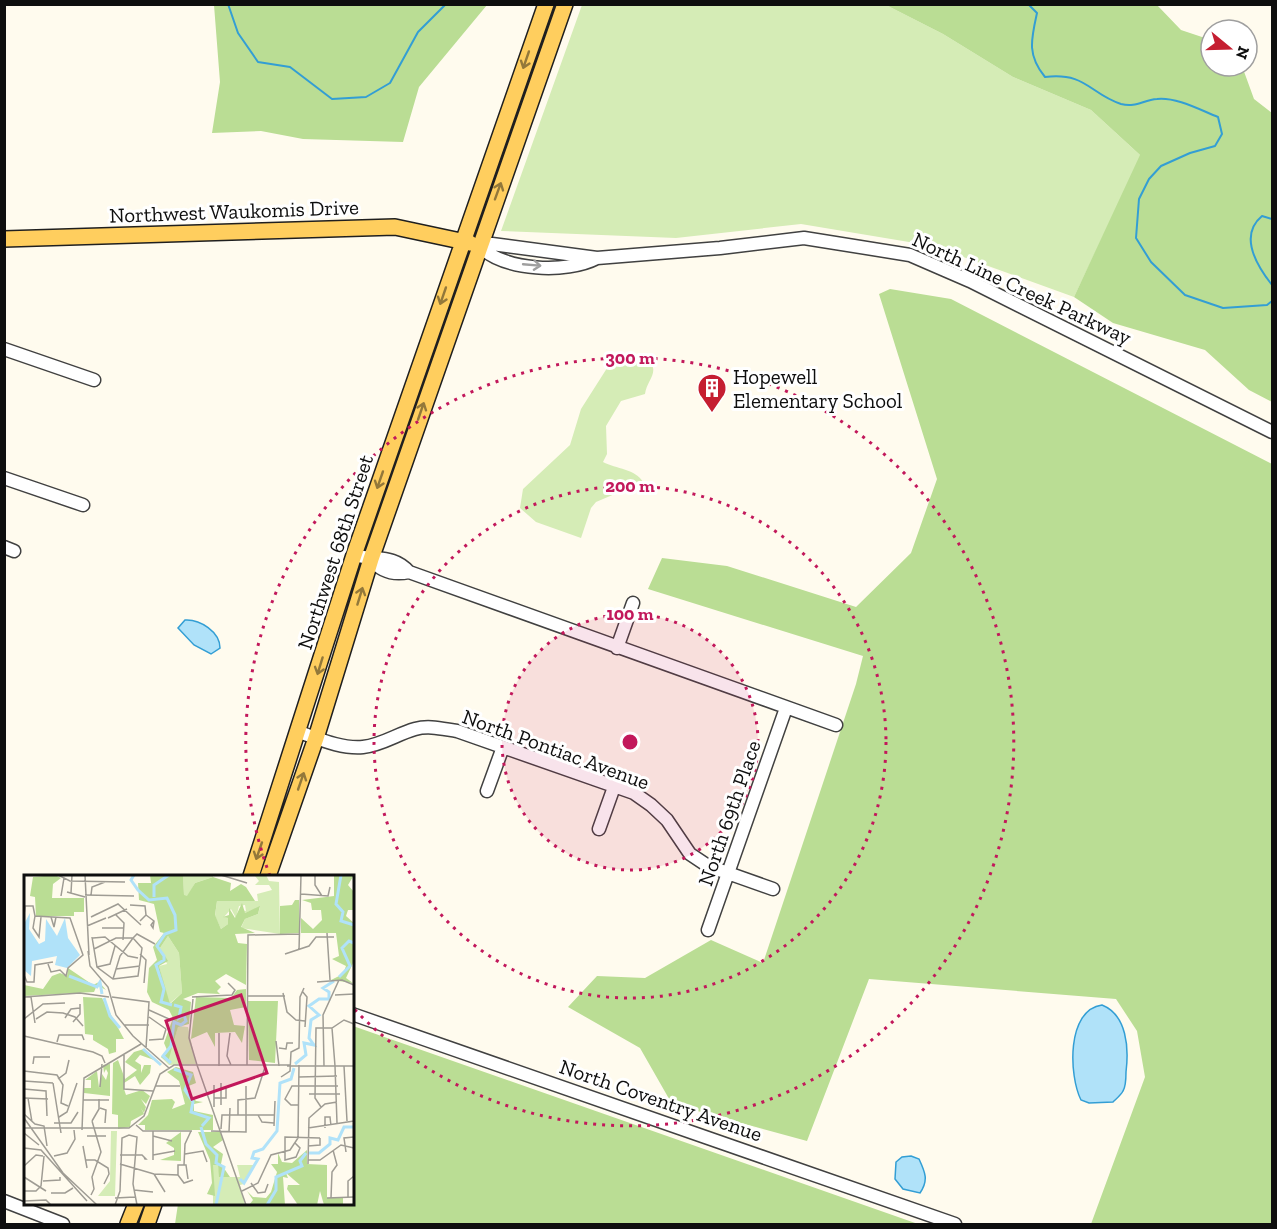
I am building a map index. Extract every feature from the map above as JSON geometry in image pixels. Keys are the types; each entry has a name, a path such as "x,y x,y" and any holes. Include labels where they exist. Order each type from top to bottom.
{"main road":[{"path":"463,241 546,4"},
{"path":"479,246 565,4"},
{"name":"Northwest Waukomis Drive","path":"4,239 394,227 479,246"},
{"name":"Northwest 68th Street","path":"250,875 299,732 354,555 463,241"},
{"name":"Northwest 68th Street","path":"268,875 316,738 371,559 479,246"},
{"path":"428,340 443,346"},
{"path":"129,1224 135,1205"},
{"path":"147,1224 153,1205"}],"street":[{"name":"North Line Creek Parkway","path":"479,246 492,244 597,258 720,248 804,238 910,255 1013,302 1272,432"},
{"path":"4,349 94,380"},
{"path":"4,478 84,505"},
{"path":"354,555 371,559 378,568 397,574 409,572 836,725"},
{"path":"617,648 633,603"},
{"name":"North 69th Place","path":"708,930 786,708"},
{"name":"North Pontiac Avenue","path":"299,732 360,747 375,745 417,728 435,727 503,747 634,793 651,804 668,820 690,854 708,866 773,889"},
{"path":"487,791 503,747"},
{"path":"599,829 614,787"},
{"name":"North Coventry Avenue","path":"354,1015 955,1224"},
{"path":"4,1201 63,1224"}],"green space":[{"path":"214,4 487,5 419,87 403,142 303,139 261,131 212,133 220,82"},
{"path":"582,5 886,5 943,34 1013,77 1091,110 1141,156 1074,297 933,246 801,224 676,238 501,231"},
{"path":"886,5 1157,5 1181,30 1199,36 1199,78 1246,78 1254,99 1272,113 1272,402 1249,390 1205,350 1113,323 1074,297 1140,155 1091,110 1013,77 943,34"},
{"path":"890,289 951,299 1272,464 1272,1224 1091,1224 1145,1077 1137,1031 1116,999 869,979 807,1141 672,1104 640,1048 568,1007 597,976 645,978 711,940 763,963 856,684 863,656 648,589 662,558 727,566 856,607 911,553 937,479 879,294"},
{"path":"616,354 630,366 639,359 646,358 651,363 653,371 645,394 621,401 606,426 607,454 603,462 636,474 643,482 596,502 591,508 581,538 536,522 520,508 523,489 570,445 581,409"},
{"path":"354,1026 918,1224 175,1224 178,1205 354,1205"}],"water":[{"path":"185,620 203,624 213,632 220,648 211,654 194,645 178,628"},
{"path":"1102,1005 1117,1016 1124,1033 1127,1053 1126,1082 1122,1092 1113,1102 1089,1103 1081,1100 1077,1089 1074,1076 1074,1045 1076,1031 1082,1019 1090,1010"},
{"path":"911,1156 919,1159 924,1172 925,1180 920,1193 903,1189 895,1179 896,1162 902,1157"}],"waterway":[{"path":"228,4 238,33 258,62 290,67 332,99 366,97 390,83 418,32 446,4"},
{"path":"1028,4 1037,13 1032,47 1035,62 1045,77 1059,76 1079,81 1121,104 1131,105 1165,99 1218,117 1222,134 1215,146 1190,153 1161,166 1149,179 1139,199 1136,238 1151,262 1185,295 1223,308 1267,305 1272,301"},
{"path":"1272,219 1262,216 1251,233 1252,251 1272,285"}],"place":[{"name":"Hopewell Elementary School","path":"712,414"}]}
